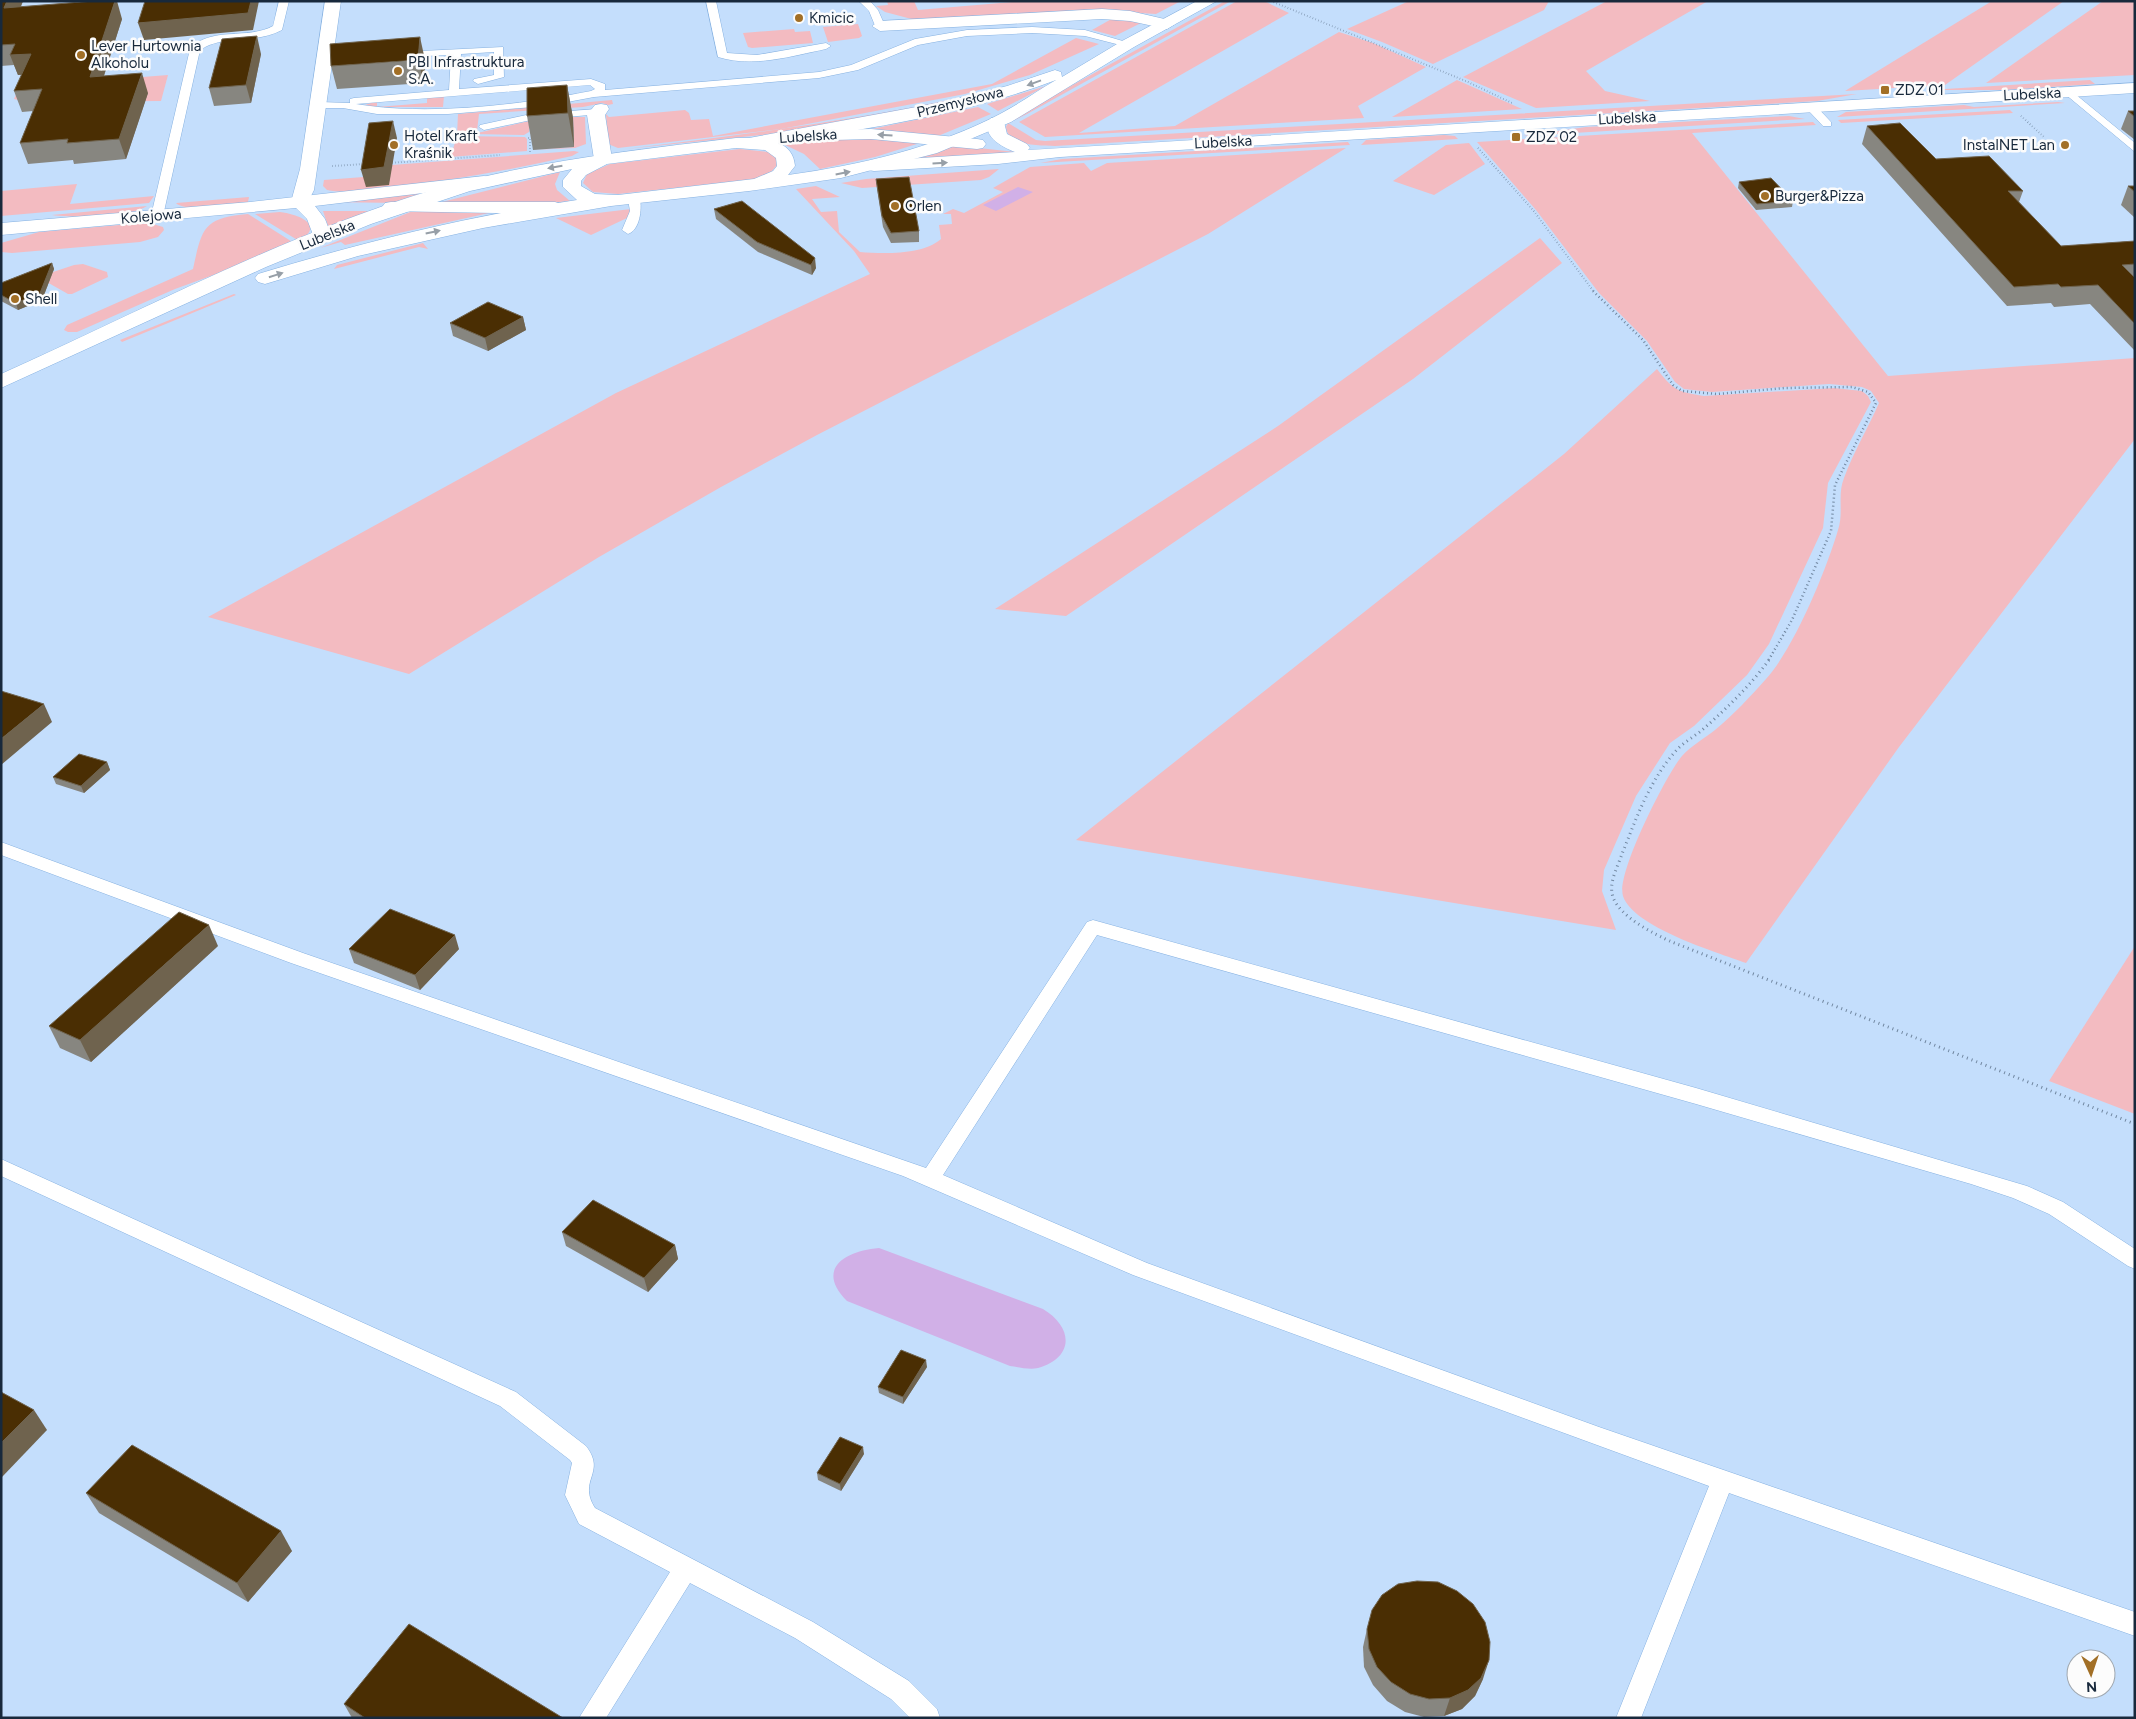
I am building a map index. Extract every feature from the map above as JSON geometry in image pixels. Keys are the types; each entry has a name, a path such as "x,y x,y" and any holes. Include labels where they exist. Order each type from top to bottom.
{"street":[{"path":"318,238 321,232 320,223 300,202 305,190 319,105 330,61 334,1"},
{"name":"Przemysłowa","path":"874,166 915,155 951,142 996,122 1046,95 1128,44 1209,1"},
{"path":"880,26 1102,14 1130,16 1166,24"},
{"name":"Przemysłowa","path":"787,137 916,114 989,96 1044,79 1128,44"},
{"name":"Lubelska","path":"749,186 812,179 874,166 998,159 1060,152 2135,88"},
{"path":"597,105 603,159 580,171 572,180 572,187 580,195 589,198 625,200 749,186 779,175 786,166 786,157 774,148 736,143"},
{"path":"996,122 997,132 1004,141 1022,148"},
{"name":"Lubelska","path":"1,382 66,353 160,307 318,238 400,207 502,178 603,159 787,137 870,134 1060,152"},
{"name":"Kolejowa","path":"1,229 300,202 502,178"},
{"name":"Lubelska","path":"66,353 240,287 305,265 398,240 555,208 625,200"},
{"name":"Kolejowa","path":"300,202 400,207 555,208"}],"lane":[{"path":"157,216 195,49 200,43 213,40 262,36 278,28 284,1"},
{"path":"711,1 722,55 727,58 745,59 826,46"},
{"path":"864,1 873,10 880,26"},
{"path":"484,127 597,105 841,72 915,42 967,33 1032,30 1085,33 1128,44"},
{"path":"343,105 454,88 495,80 499,77 499,49 390,56"},
{"path":"454,88 456,51"},
{"path":"454,88 591,82 600,86 597,105"},
{"path":"2069,92 2135,149"},
{"path":"319,105 343,105 384,111 477,109 546,103 597,105"},
{"path":"1811,107 1827,124"},
{"path":"380,125 384,111"},
{"path":"625,200 636,211 628,230"},
{"path":"1,848 297,958 930,1179 1140,1269 1723,1480 2135,1624"},
{"path":"930,1179 1093,927 1696,1096 1971,1176 2020,1192 2056,1208 2135,1260"},
{"path":"1,1167 508,1399 578,1453 584,1461 576,1484 577,1502 587,1516 812,1635 900,1690 928,1718"},
{"path":"1628,1718 1723,1480"},
{"path":"591,1718 686,1568"}],"path":[{"path":"1271,1 1288,10 1374,42 1521,106"},
{"path":"2018,113 2044,138"},
{"path":"1461,128 1533,210 1595,294 1643,340 1673,385 1682,391 1702,394 1794,387 1852,387 1868,392 1876,403 1835,485 1831,531 1792,620 1776,650 1756,677 1701,730 1675,751 1640,808 1612,881 1612,896 1619,908 1650,932 1672,942 2135,1124"},
{"path":"530,152 538,152"},
{"path":"381,163 500,155"},
{"path":"309,168 372,164"}],"shaded area":[{"path":"887,1 914,1 918,10 1025,1 1181,1 1156,14 1124,12 919,21 885,12 876,6 888,5"},
{"path":"1225,1 1231,1 1027,114 1015,120 1013,118"},
{"path":"1237,1 1264,1 1289,13 1079,133 1175,126 1339,32 1373,43 1426,67 1358,106 1364,118 1045,137 1019,122"},
{"path":"1409,1 1549,1 1544,10 1433,64 1347,29"},
{"path":"1607,1 1708,1 1586,71 1605,91 1650,101 1536,108 1463,77"},
{"path":"1992,1 2064,1 1945,85 1845,91"},
{"path":"2103,1 2135,1 2135,75 1986,83"},
{"path":"1115,17 1141,23 1115,36 1092,30"},
{"path":"858,24 862,36 859,38 828,42 823,27"},
{"path":"794,29 795,32 810,31 813,43 752,48 748,47 743,33"},
{"path":"1076,38 1099,44 1030,75 965,94 781,129 618,148 608,144 606,114 609,117 685,110 689,113 691,120 709,119 713,136 992,84"},
{"path":"168,75 161,101 26,102 14,99 18,90 28,86"},
{"path":"1457,80 1522,109 1392,117"},
{"path":"2090,80 2095,84 2005,90 1929,90"},
{"path":"1046,86 998,111 987,104"},
{"path":"1857,94 1817,101 1055,146 1018,142 1008,134 1006,127 1008,123 1036,140 1045,141"},
{"path":"444,96 443,107 377,107 427,103 427,97"},
{"path":"959,98 962,100 792,132 625,149 792,127"},
{"path":"612,100 613,104 608,105 602,103 583,107 479,114 477,131 457,135 458,114"},
{"path":"377,101 377,107 369,107 365,105"},
{"path":"2065,103 1837,117 1846,112"},
{"path":"978,107 991,114 938,136 867,130"},
{"path":"2010,110 2013,113 1841,123 1838,120"},
{"path":"1789,116 1805,119 1522,136 1586,127"},
{"path":"573,117 585,117 586,144 575,148 533,150 574,147"},
{"path":"529,121 529,132 524,135 473,134"},
{"path":"1813,122 1816,125 1692,133 1888,376 2135,358 2135,439 1899,747 1746,963 1677,937 1642,918 1630,907 1623,896 1623,884 1634,847 1654,803 1682,756 1722,724 1760,686 1777,665 1798,629 1826,566 1840,524 1841,491 1844,478 1879,403 1871,391 1862,387 1829,384 1712,392 1684,389 1675,382 1647,341 1599,293 1536,210 1477,142"},
{"path":"457,136 525,137 527,139 527,151 438,158 439,150 453,149"},
{"path":"1455,136 1458,139 1361,145 1366,140"},
{"path":"854,137 920,143 875,157 820,169 804,154 783,144"},
{"path":"1348,142 1350,145 1040,163 1062,159"},
{"path":"1469,143 1485,164 1434,195 1393,181 1446,145"},
{"path":"951,145 1026,153 906,161"},
{"path":"1346,148 1208,234 817,435 721,487 599,557 409,674 208,617 616,393 870,274 854,251 796,189 816,186 840,197 812,199 821,212 837,211 839,232 860,252 903,252 924,248 941,239 939,225 952,224 951,214 943,214 953,209 964,213 1003,192 993,188 1030,167 1084,163 1091,171 1107,163"},
{"path":"740,149 768,152 776,158 777,165 771,172 757,179 618,194 593,192 583,183 587,174 610,164"},
{"path":"579,152 572,156 526,166 435,182 350,191 327,190 323,186 324,180 390,175 392,165"},
{"path":"999,169 989,177 981,180 862,188 841,183 866,179"},
{"path":"560,172 555,184 557,190 570,201 549,203 438,203"},
{"path":"77,184 70,204 154,196 149,203 1,216 1,191"},
{"path":"1018,187 1033,192 996,211 983,205"},
{"path":"444,190 399,203 329,202"},
{"path":"249,197 248,202 210,207 189,207 176,203"},
{"path":"147,206 114,215 74,217 52,215"},
{"path":"631,209 627,218 591,235 556,218"},
{"path":"323,211 379,211 329,229"},
{"path":"413,211 489,213 345,245 341,242 320,248"},
{"path":"280,212 294,215 306,221 310,225 307,235 299,241 255,214"},
{"path":"248,214 294,243 263,257 175,289 77,332 64,330 67,325 193,269 202,235 213,222"},
{"path":"131,224 153,224 163,227 164,230 158,237 140,242 12,253 1,252 1,243 39,232"},
{"path":"1540,238 1562,263 1413,379 1066,616 995,609 1278,426"},
{"path":"423,243 428,249 419,247 334,269 337,265"},
{"path":"83,264 107,272 108,277 72,294 68,294 38,277 74,265"},
{"path":"234,294 236,295 122,342 120,340"},
{"path":"1657,369 1667,382 1677,389 1704,396 1834,388 1862,391 1871,402 1828,483 1823,528 1769,644 1747,675 1694,726 1670,743 1636,796 1604,870 1602,891 1616,930 1076,840 1564,454"},
{"path":"2135,946 2135,1114 2049,1081"},
{"path":"879,1248 1043,1309 1060,1324 1066,1341 1064,1349 1059,1357 1038,1368 1027,1369 1010,1366 847,1301 838,1290 834,1280 834,1271 838,1264 855,1253"}],"building":[{"path":"1,1 7,1 4,8 115,1 90,77 142,73 119,139 67,143 68,139 20,143 42,89 14,91 31,54 10,55 15,44 1,45"},
{"path":"145,1 251,1 248,13 138,23"},
{"path":"257,36 246,85 209,88 222,39"},
{"path":"420,37 418,60 331,66 330,44"},
{"path":"567,85 568,113 527,116 527,88"},
{"path":"2128,111 2135,111 2135,117"},
{"path":"393,121 384,167 361,170 369,123"},
{"path":"1900,123 1936,159 1989,156 2023,191 2008,191 2061,246 2135,241 2135,264 2122,265 2135,278 2135,324 2098,285 2061,287 2058,284 2014,287 1867,126"},
{"path":"909,177 919,231 891,233 882,216 876,179"},
{"path":"1771,178 1793,201 1757,204 1739,182"},
{"path":"2128,186 2135,186 2135,192"},
{"path":"742,201 815,258 811,265 757,242 714,209"},
{"path":"52,263 40,293 16,303 1,295 1,283"},
{"path":"488,302 523,317 485,338 450,323"},
{"path":"1,691 44,704 1,739"},
{"path":"79,754 107,762 81,786 53,777"},
{"path":"390,909 455,935 415,975 349,949"},
{"path":"179,912 209,925 80,1040 49,1026"},
{"path":"593,1200 675,1245 644,1278 562,1232"},
{"path":"901,1350 926,1360 903,1397 878,1387"},
{"path":"1,1392 34,1410 1,1443"},
{"path":"840,1437 863,1447 840,1484 817,1473"},
{"path":"132,1445 281,1531 237,1583 86,1493"},
{"path":"1417,1581 1438,1582 1457,1591 1473,1604 1485,1622 1490,1642 1489,1660 1481,1678 1468,1690 1450,1698 1429,1699 1410,1694 1391,1682 1377,1667 1369,1649 1367,1629 1372,1610 1382,1595 1398,1584"},
{"path":"409,1624 563,1718 365,1718 344,1704"}],"place":[{"name":"Kmicic","path":"799,18"},
{"name":"Lever Hurtownia Alkoholu","path":"81,55"},
{"name":"PBI Infrastruktura S.A.","path":"398,71"},
{"name":"ZDZ 01","path":"1885,90"},
{"name":"ZDZ 02","path":"1516,137"},
{"name":"Hotel Kraft Kraśnik","path":"394,145"},
{"name":"InstalNET Lan","path":"2065,145"},
{"name":"Burger&Pizza","path":"1765,196"},
{"name":"Orlen","path":"895,206"},
{"name":"Shell","path":"15,299"}]}
